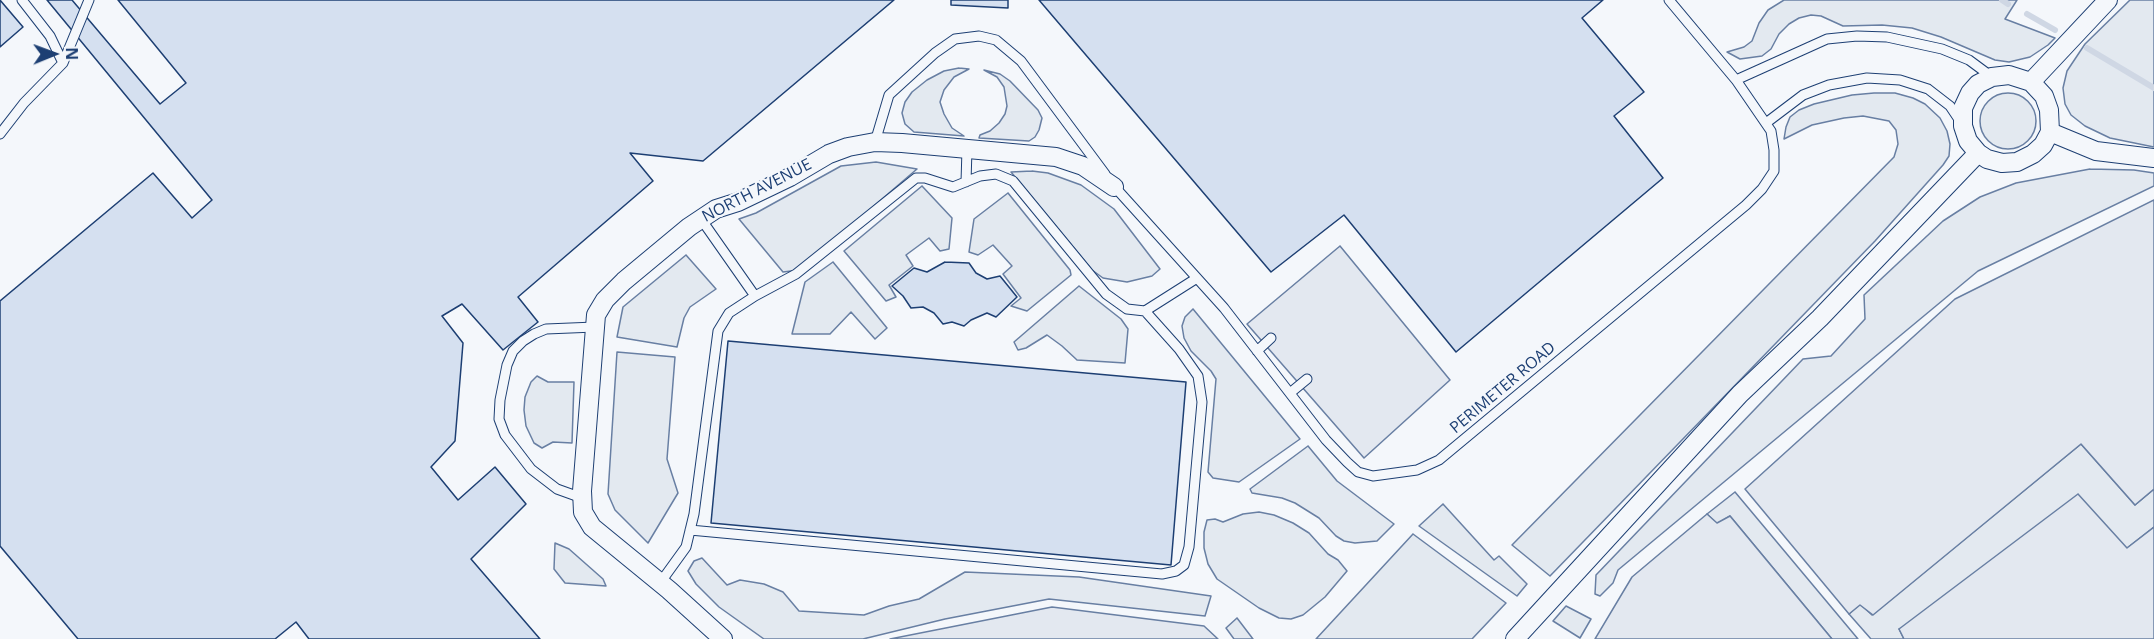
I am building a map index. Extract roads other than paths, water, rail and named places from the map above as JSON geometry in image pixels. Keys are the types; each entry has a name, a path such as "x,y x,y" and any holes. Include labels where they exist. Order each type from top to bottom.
{"street":[{"path":"2031,82 2108,0"},
{"path":"2009,75 2031,82 2044,96 2047,103 2051,122 2050,132 2043,145 2033,154 2017,162 2002,163 1987,159 1978,153 1968,141 1963,126 1963,108 1970,93 1978,84 1992,77 2009,75"},
{"path":"2050,132 2096,151 2154,158"},
{"name":"NORTH AVENUE","path":"723,639 592,527 583,512 582,498 596,315 605,300 624,281 716,209 738,202 790,177 829,154 848,147 874,142 902,143 1056,158 1083,166 1114,187"},
{"path":"1515,639 1740,394 1820,318 1978,153"}],"lane":[{"path":"22,0 51,36 63,63"},
{"path":"0,134 24,103 63,63 89,0"},
{"name":"PERIMETER ROAD","path":"874,142 889,95 935,53 955,39 979,36 996,40 1021,61 1114,187 1224,308 1326,440 1358,472 1373,476 1392,475 1417,470 1439,460 1754,197 1774,171 1771,131 1736,80 1669,0"},
{"path":"1736,80 1827,39 1857,36 1887,37 1942,49 1969,60 1992,77"},
{"path":"1766,123 1803,95 1829,85 1867,78 1900,80 1928,89 1950,106 1963,126"},
{"path":"966,182 967,149"},
{"path":"660,583 686,547 694,514 718,331 729,313 796,274 916,178 925,178 953,187 980,176 996,174 1013,181 1106,294 1127,309 1145,311 1197,278"},
{"path":"701,219 755,296"},
{"path":"690,530 1162,574 1176,571 1184,565 1189,547 1202,402 1198,376 1179,349 1145,311"},
{"path":"582,498 557,489 525,462 505,435 499,419 500,400 507,364 513,351 524,341 546,329 595,327"},
{"path":"1257,351 1271,338"},
{"path":"1290,393 1307,379"}],"waterway":[{"path":"2002,0 2008,4"},
{"path":"2027,14 2055,30"},
{"path":"2087,48 2154,88"}]}
